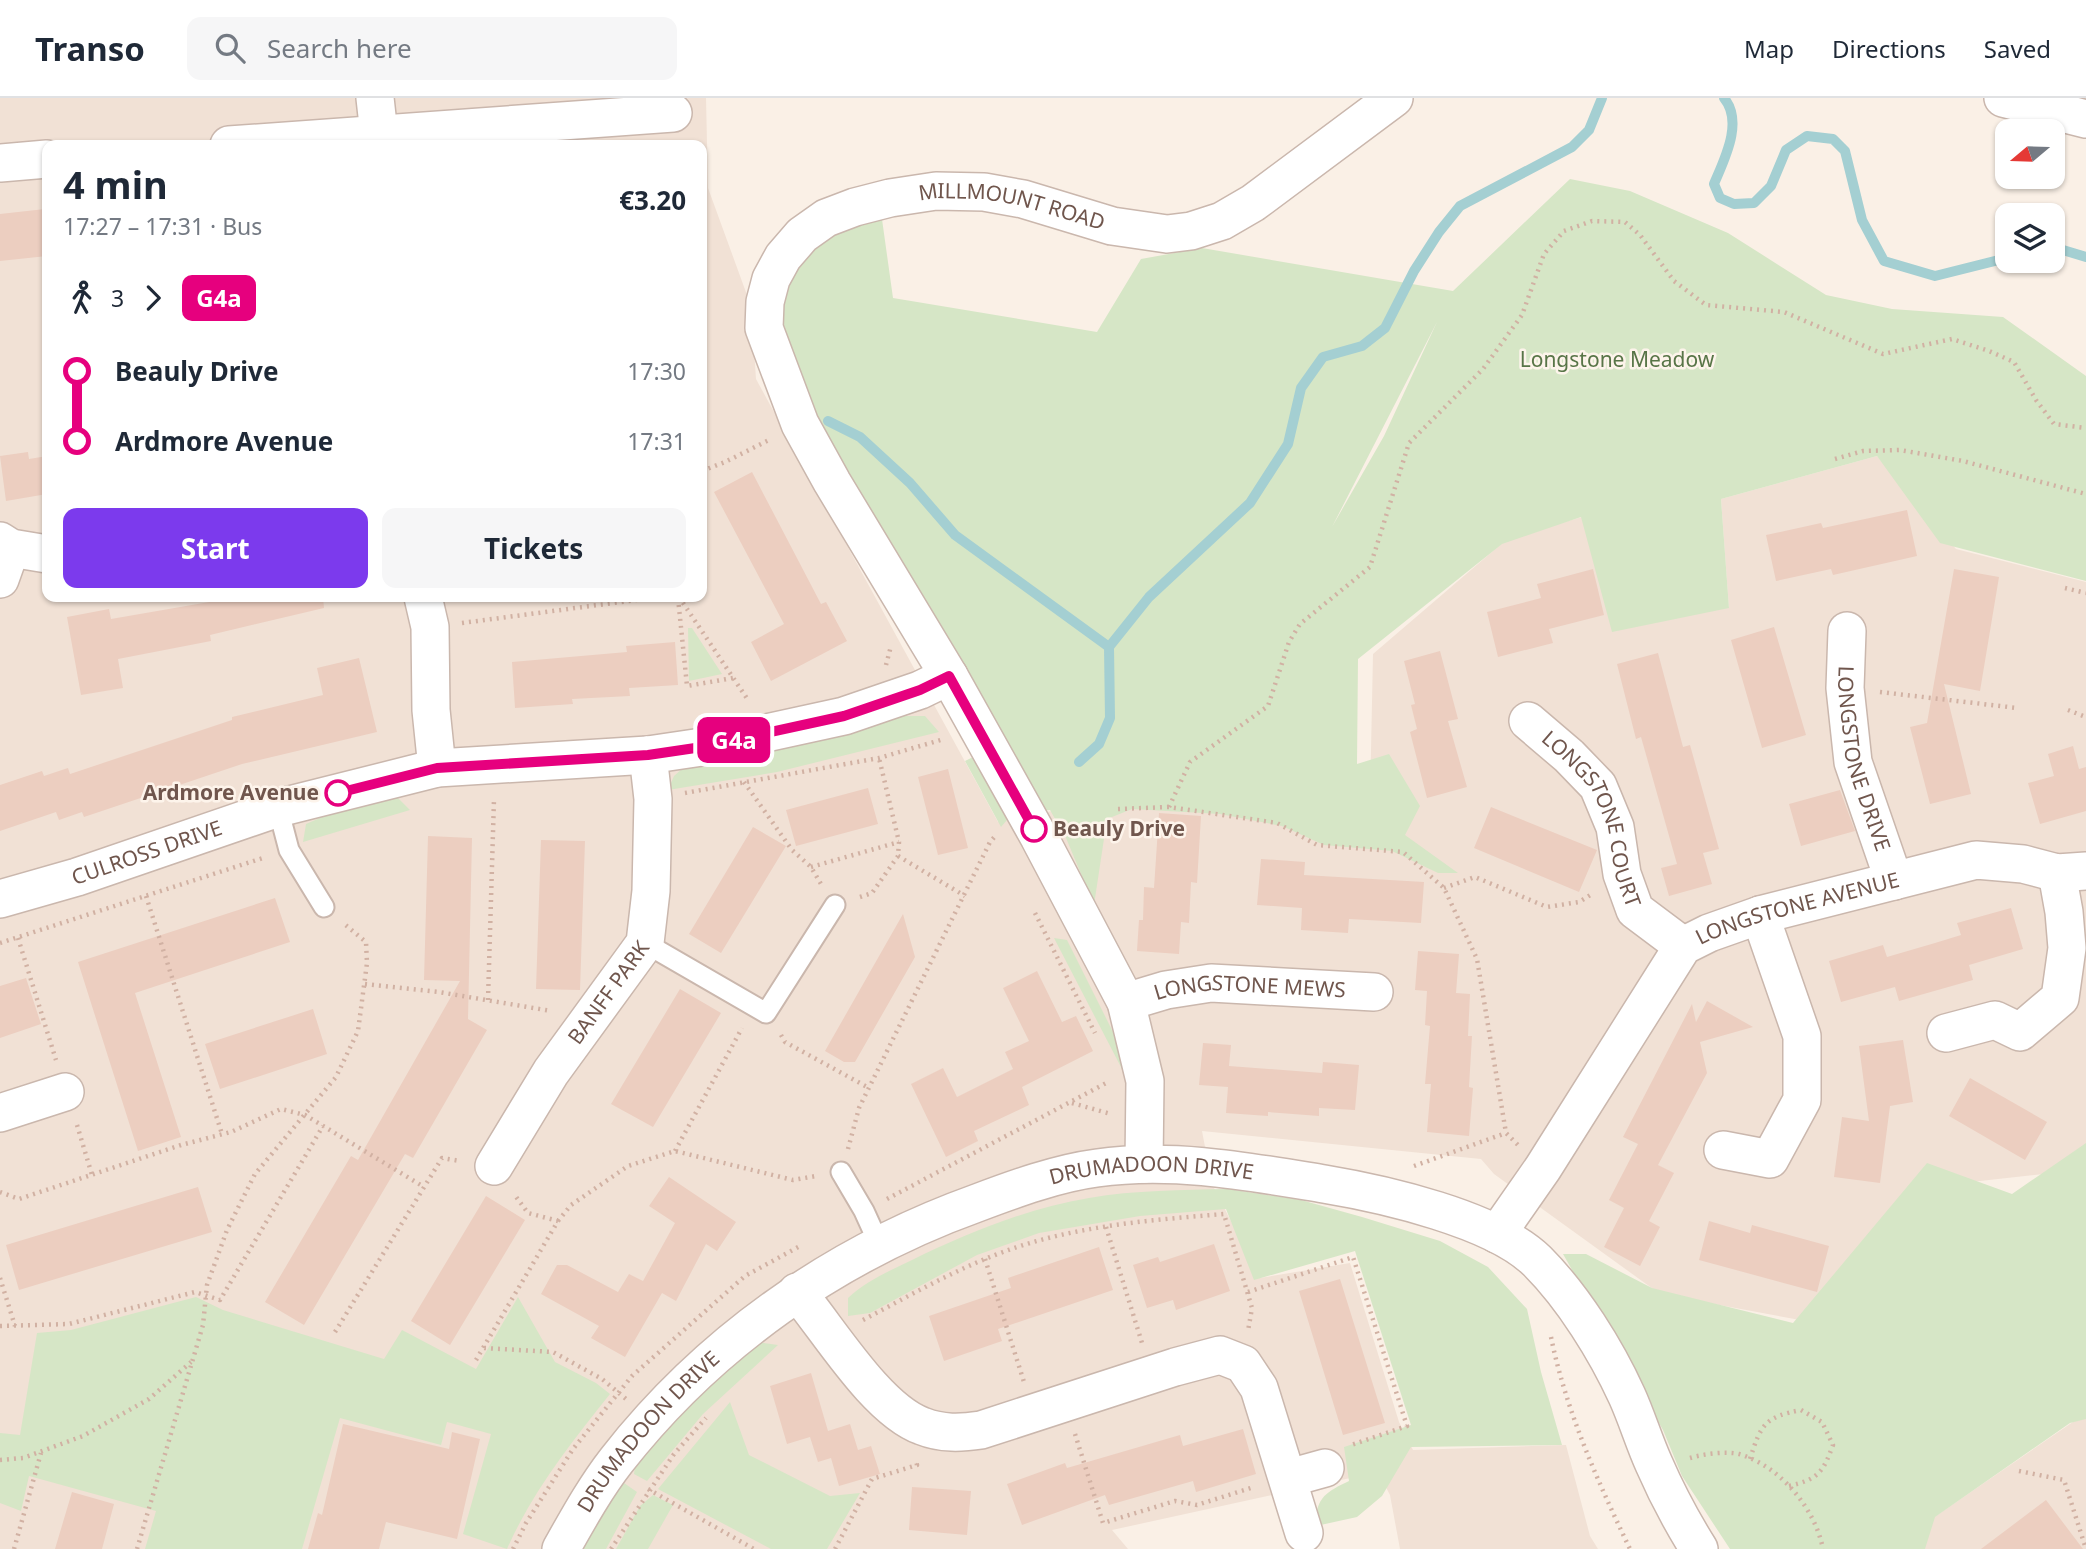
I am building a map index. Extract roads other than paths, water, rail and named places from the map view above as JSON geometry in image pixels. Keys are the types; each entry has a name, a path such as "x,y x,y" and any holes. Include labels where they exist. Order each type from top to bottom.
{"street":[{"path":"375,98 379,134"},
{"name":"MILLMOUNT ROAD","path":"949,676 800,424 764,328 765,302 771,279 783,257 802,235 826,218 890,198 936,191 984,192 1023,199 1140,232 1167,234 1191,231 1222,221 1253,203 1394,98"},
{"path":"2003,98 2086,119"},
{"path":"297,140 673,113"},
{"path":"0,163 42,159"},
{"path":"4,556 42,554"},
{"path":"427,612 431,710 437,768"},
{"name":"LONGSTONE DRIVE","path":"1847,631 1845,688 1853,762 1894,881"},
{"path":"949,676 1039,837 1126,1002 1145,1081 1144,1164"},
{"name":"CULROSS DRIVE","path":"0,899 77,877 278,808 437,768 648,755 702,747 844,716 920,690 949,676"},
{"name":"LONGSTONE COURT","path":"1528,721 1598,786 1615,827 1622,874 1635,910 1683,946"},
{"name":"BANFF PARK","path":"494,1166 551,1072 645,943 651,891 653,799 648,755"},
{"name":"LONGSTONE AVENUE","path":"1497,1234 1683,946 1709,933 1760,915 1976,860 2023,863 2071,872"},
{"path":"1945,1033 1995,1020 2020,1032 2060,998 2067,948 2064,912 2071,872"},
{"path":"1723,1150 1770,1159 1802,1100 1802,1036 1760,915"},
{"name":"LONGSTONE MEWS","path":"1126,1002 1166,990 1211,983 1374,992"},
{"path":"0,1113 65,1092"},
{"name":"DRUMADOON DRIVE","path":"561,1549 614,1464 650,1420 703,1367 749,1327 797,1292 878,1244 944,1214 1013,1190 1095,1168 1144,1164 1285,1178 1385,1197 1443,1213 1497,1234 1535,1259 1566,1295 1599,1344 1627,1396 1655,1467 1699,1549"},
{"path":"797,1292 891,1407 922,1426 956,1434 981,1430 1152,1374 1220,1355 1243,1364 1259,1388 1289,1478 1306,1541"},
{"path":"1289,1478 1325,1468"}],"lane":[{"path":"278,808 289,850 324,907"},
{"path":"645,943 766,1013 835,905"},
{"path":"841,1172 864,1211 878,1244"}],"waterway":[{"path":"1109,647 1149,597 1250,503 1288,444 1301,388 1323,357 1362,346 1385,328 1414,271 1439,232 1460,206 1572,147 1589,130 1602,98"},
{"path":"1724,98 1730,108 1732,129 1727,153 1714,184 1720,198 1734,204 1754,203 1771,186 1786,150 1807,136 1833,139 1845,151 1862,220 1884,261 1935,276 1995,261"},
{"path":"2065,251 2086,257"},
{"path":"828,421 860,437 910,483 955,535 1109,647"},
{"path":"1079,762 1099,744 1110,718 1109,647"}],"place":[{"name":"Ardmore Avenue","path":"338,793"},
{"name":"Beauly Drive","path":"1034,829"}],"park label":[{"name":"Longstone Meadow","path":"1617,360"}]}
